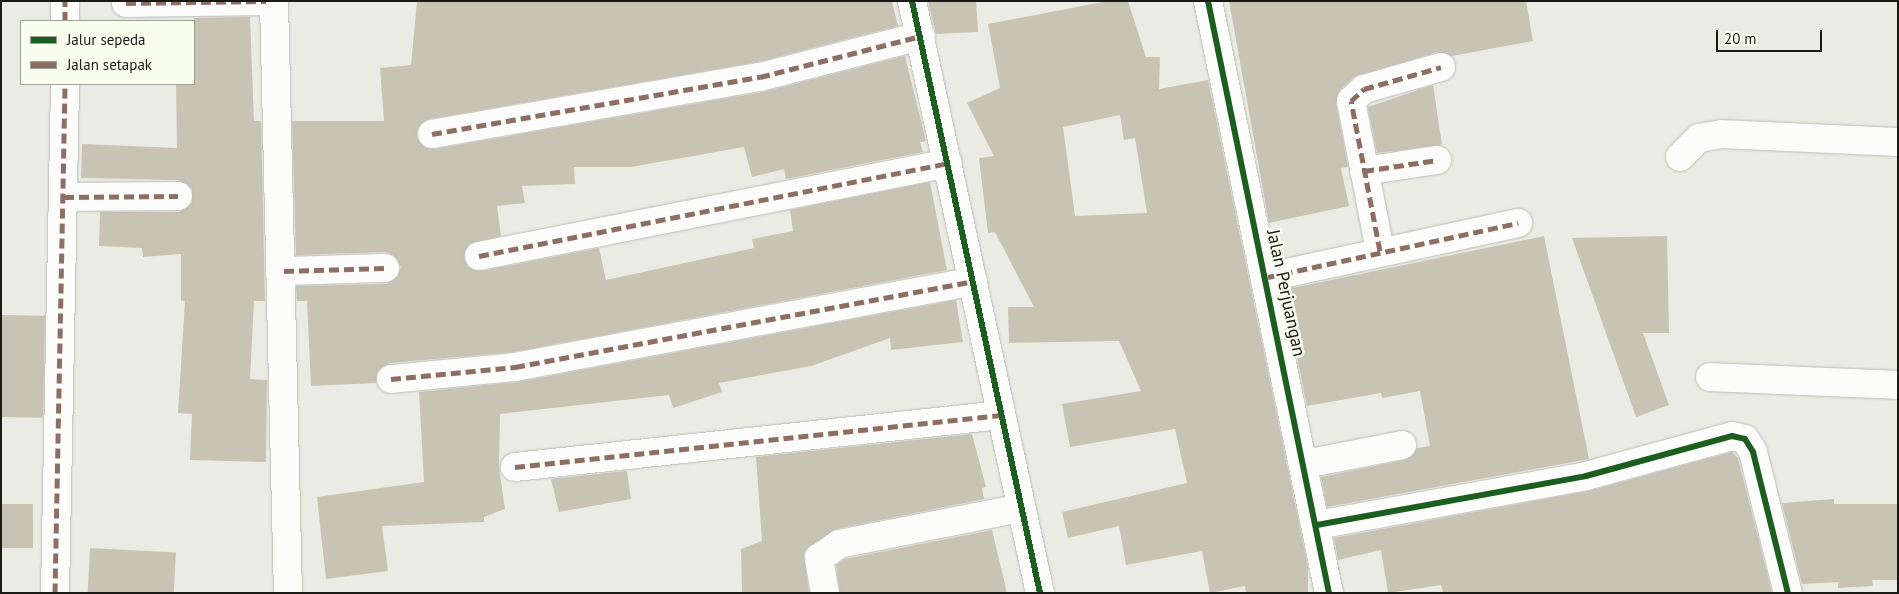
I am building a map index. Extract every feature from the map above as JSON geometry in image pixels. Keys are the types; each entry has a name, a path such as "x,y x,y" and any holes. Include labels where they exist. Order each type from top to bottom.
{"street":[{"path":"65,1 65,20"},
{"path":"126,4 266,1"},
{"path":"274,1 284,271 288,593"},
{"path":"912,1 1040,593"},
{"name":"Jalan Perjuangan","path":"1208,1 1268,277 1329,593"},
{"path":"432,134 760,77 921,36"},
{"path":"1380,252 1351,105 1353,96 1441,67"},
{"path":"55,593 65,85"},
{"path":"1680,157 1699,138 1721,134 1898,142"},
{"path":"1364,171 1437,160"},
{"path":"480,256 948,163"},
{"path":"64,197 178,196"},
{"path":"1268,277 1518,223"},
{"path":"284,271 385,268"},
{"path":"391,379 515,367 973,281"},
{"path":"1710,377 1898,385"},
{"path":"515,467 1001,415"},
{"path":"1316,525 1586,476 1732,436 1745,439 1753,452 1788,593"},
{"path":"1305,464 1402,445"},
{"path":"825,593 819,558 824,550 1021,508"}],"building":[{"path":"417,1 892,1 898,26 757,62 429,119 418,128 417,137 426,148 435,149 763,92 905,56 926,141 920,142 923,152 786,179 784,169 752,177 744,147 631,167 574,167 575,184 522,186 525,203 497,206 501,236 469,244 464,259 468,267 482,271 599,248 606,280 754,248 752,239 793,231 790,210 930,182 947,270 513,352 390,363 377,372 376,383 311,386 307,301 297,301 296,286 386,284 398,276 401,267 393,255 385,252 296,255 292,121 384,121 380,68 411,65"},
{"path":"928,1 976,1 978,32 936,34"},
{"path":"1108,1 1128,1 1146,57 1160,57 1159,89 1208,80 1308,567 1308,593 1246,593 1245,586 1210,593 1202,551 1126,565 1119,526 1068,538 1062,512 1187,483 1175,429 1070,447 1062,404 1141,391 1119,341 1009,343 1008,307 1034,307 995,232 988,233 979,158 994,156 967,103 1000,88 988,24","holes":["1120,115 1124,140 1135,138 1147,213 1075,216 1063,127"]},
{"path":"1229,1 1526,1 1533,41 1452,56 1437,52 1354,77 1340,90 1336,103 1348,167 1341,168 1349,206 1269,223"},
{"path":"250,17 254,121 261,121 265,301 254,301 250,379 267,380 266,462 190,460 192,414 178,413 185,301 181,301 181,254 143,257 142,248 99,246 100,212 179,212 192,203 192,189 178,180 81,178 82,144 177,148 176,85 195,85 194,18"},
{"path":"1433,85 1442,145 1377,153 1368,107"},
{"path":"1544,236 1589,459 1327,507 1321,477 1405,460 1417,448 1430,446 1420,391 1382,398 1381,393 1307,406 1283,290"},
{"path":"1667,236 1669,333 1643,333 1669,405 1636,417 1572,238"},
{"path":"956,300 963,342 891,350 890,338 811,366 719,383 722,392 673,408 669,395 500,414 499,468 505,509 484,517 484,522 382,526 388,571 326,579 317,497 424,482 419,392 518,382"},
{"path":"1,315 45,316 43,418 1,417"},
{"path":"972,434 986,487 982,488 984,499 836,529 804,552 809,593 742,593 741,549 762,541 756,457"},
{"path":"1732,452 1738,458 1772,593 1443,593 1441,585 1388,593 1381,550 1338,560 1334,538 1589,491"},
{"path":"627,471 631,499 559,512 551,479"},
{"path":"1834,499 1834,504 1898,504 1898,580 1872,580 1873,586 1838,588 1838,582 1802,584 1782,503"},
{"path":"1,504 33,504 33,548 1,548"},
{"path":"992,530 1007,593 840,593 836,565 845,559"},
{"path":"90,548 176,553 174,593 88,593"}],"marked path":[{"path":"65,1 65,20"},
{"path":"126,3 266,1"},
{"path":"432,134 760,77 921,36"},
{"path":"1380,251 1351,101 1364,89 1441,67"},
{"path":"55,593 65,85"},
{"path":"1364,171 1437,160"},
{"path":"479,256 948,163"},
{"path":"64,197 178,196"},
{"path":"1268,277 1518,223"},
{"path":"284,271 385,268"},
{"path":"391,379 515,367 973,281"},
{"path":"515,467 1001,415"}],"cycle path":[{"path":"912,1 1040,593"},
{"path":"1208,1 1329,593"},
{"path":"1317,525 1586,476 1732,436 1745,439 1753,452 1788,593"}]}
